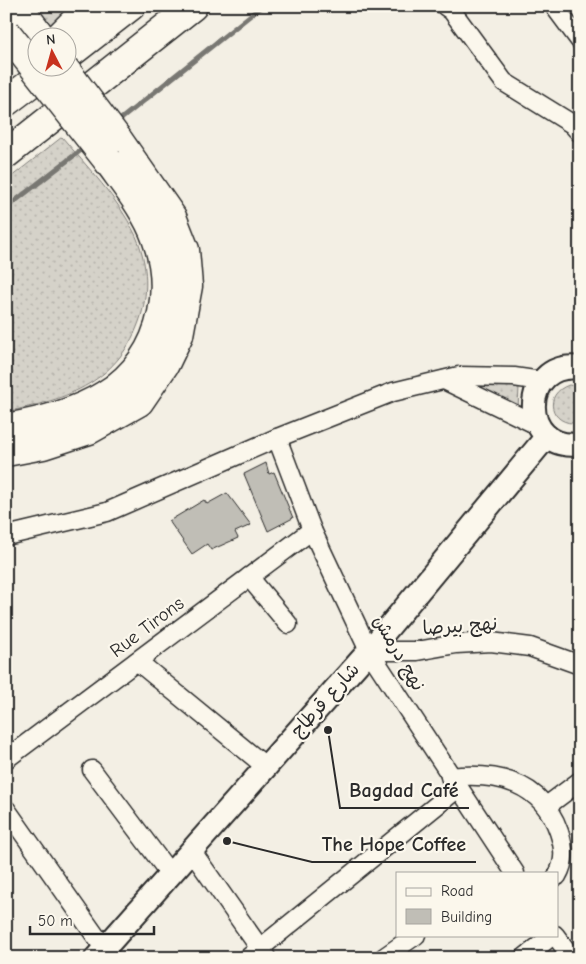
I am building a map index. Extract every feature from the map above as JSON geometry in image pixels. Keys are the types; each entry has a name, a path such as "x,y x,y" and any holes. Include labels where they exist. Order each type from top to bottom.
{"highway":[{"path":"68,28 90,6"},
{"path":"78,47 131,6"},
{"path":"6,154 193,6"},
{"path":"19,7 35,28"},
{"path":"6,32 172,217 185,250 188,286 179,336 165,364 139,402 90,430 43,446 6,452"},
{"path":"6,86 14,76 28,64"},
{"path":"6,102 38,78"},
{"path":"6,428 36,423 87,406 116,388 142,363 159,330 166,297 164,266 156,237 112,149 70,78"}],"street":[{"path":"445,6 452,11 504,82 577,125"},
{"path":"554,6 580,41"},
{"path":"542,431 533,410 534,395 541,382 552,373 564,368 580,368"},
{"path":"6,536 107,512 277,438 393,392 459,376 492,376 541,382"},
{"path":"444,380 542,431 558,442 571,445 580,444"},
{"name":"شارع قرطاج","path":"100,953 369,651 542,431"},
{"name":"نهج درمش","path":"277,438 312,530 369,651 512,872"},
{"name":"Rue Tirons","path":"6,758 312,530"},
{"path":"249,577 288,624"},
{"name":"نهج بيرصا","path":"369,651 418,651 456,644 491,642 530,647 580,665"},
{"path":"137,661 265,766"},
{"path":"92,770 170,874"},
{"path":"191,850 258,954 454,783 468,775 501,779 528,789 548,805 555,820 564,856 558,873"},
{"path":"548,805 580,781"},
{"path":"6,809 100,953"},
{"path":"383,958 415,936"},
{"path":"524,958 553,936"},
{"path":"555,936 572,958"}],"shaded area":[{"path":"29,6 77,6 54,28 47,28"},
{"path":"62,137 111,195 135,234 142,254 146,275 144,306 132,339 120,357 105,372 89,384 70,393 50,401 6,412 6,181"},
{"path":"468,385 519,386 518,410 486,390"},
{"path":"569,385 580,387 578,423 568,423 561,420 553,408 555,395 560,389"}],"building":[{"path":"266,463 269,474 274,472 293,518 268,531 244,474"},
{"path":"227,493 251,525 235,532 238,538 211,550 207,544 192,554 169,521 204,500 207,504"}],"waterway":[{"path":"116,123 262,6"},
{"path":"6,208 85,147"}],"place":[{"name":"Bagdad Café","path":"328,730"},
{"name":"The Hope Coffee","path":"227,841"}]}
